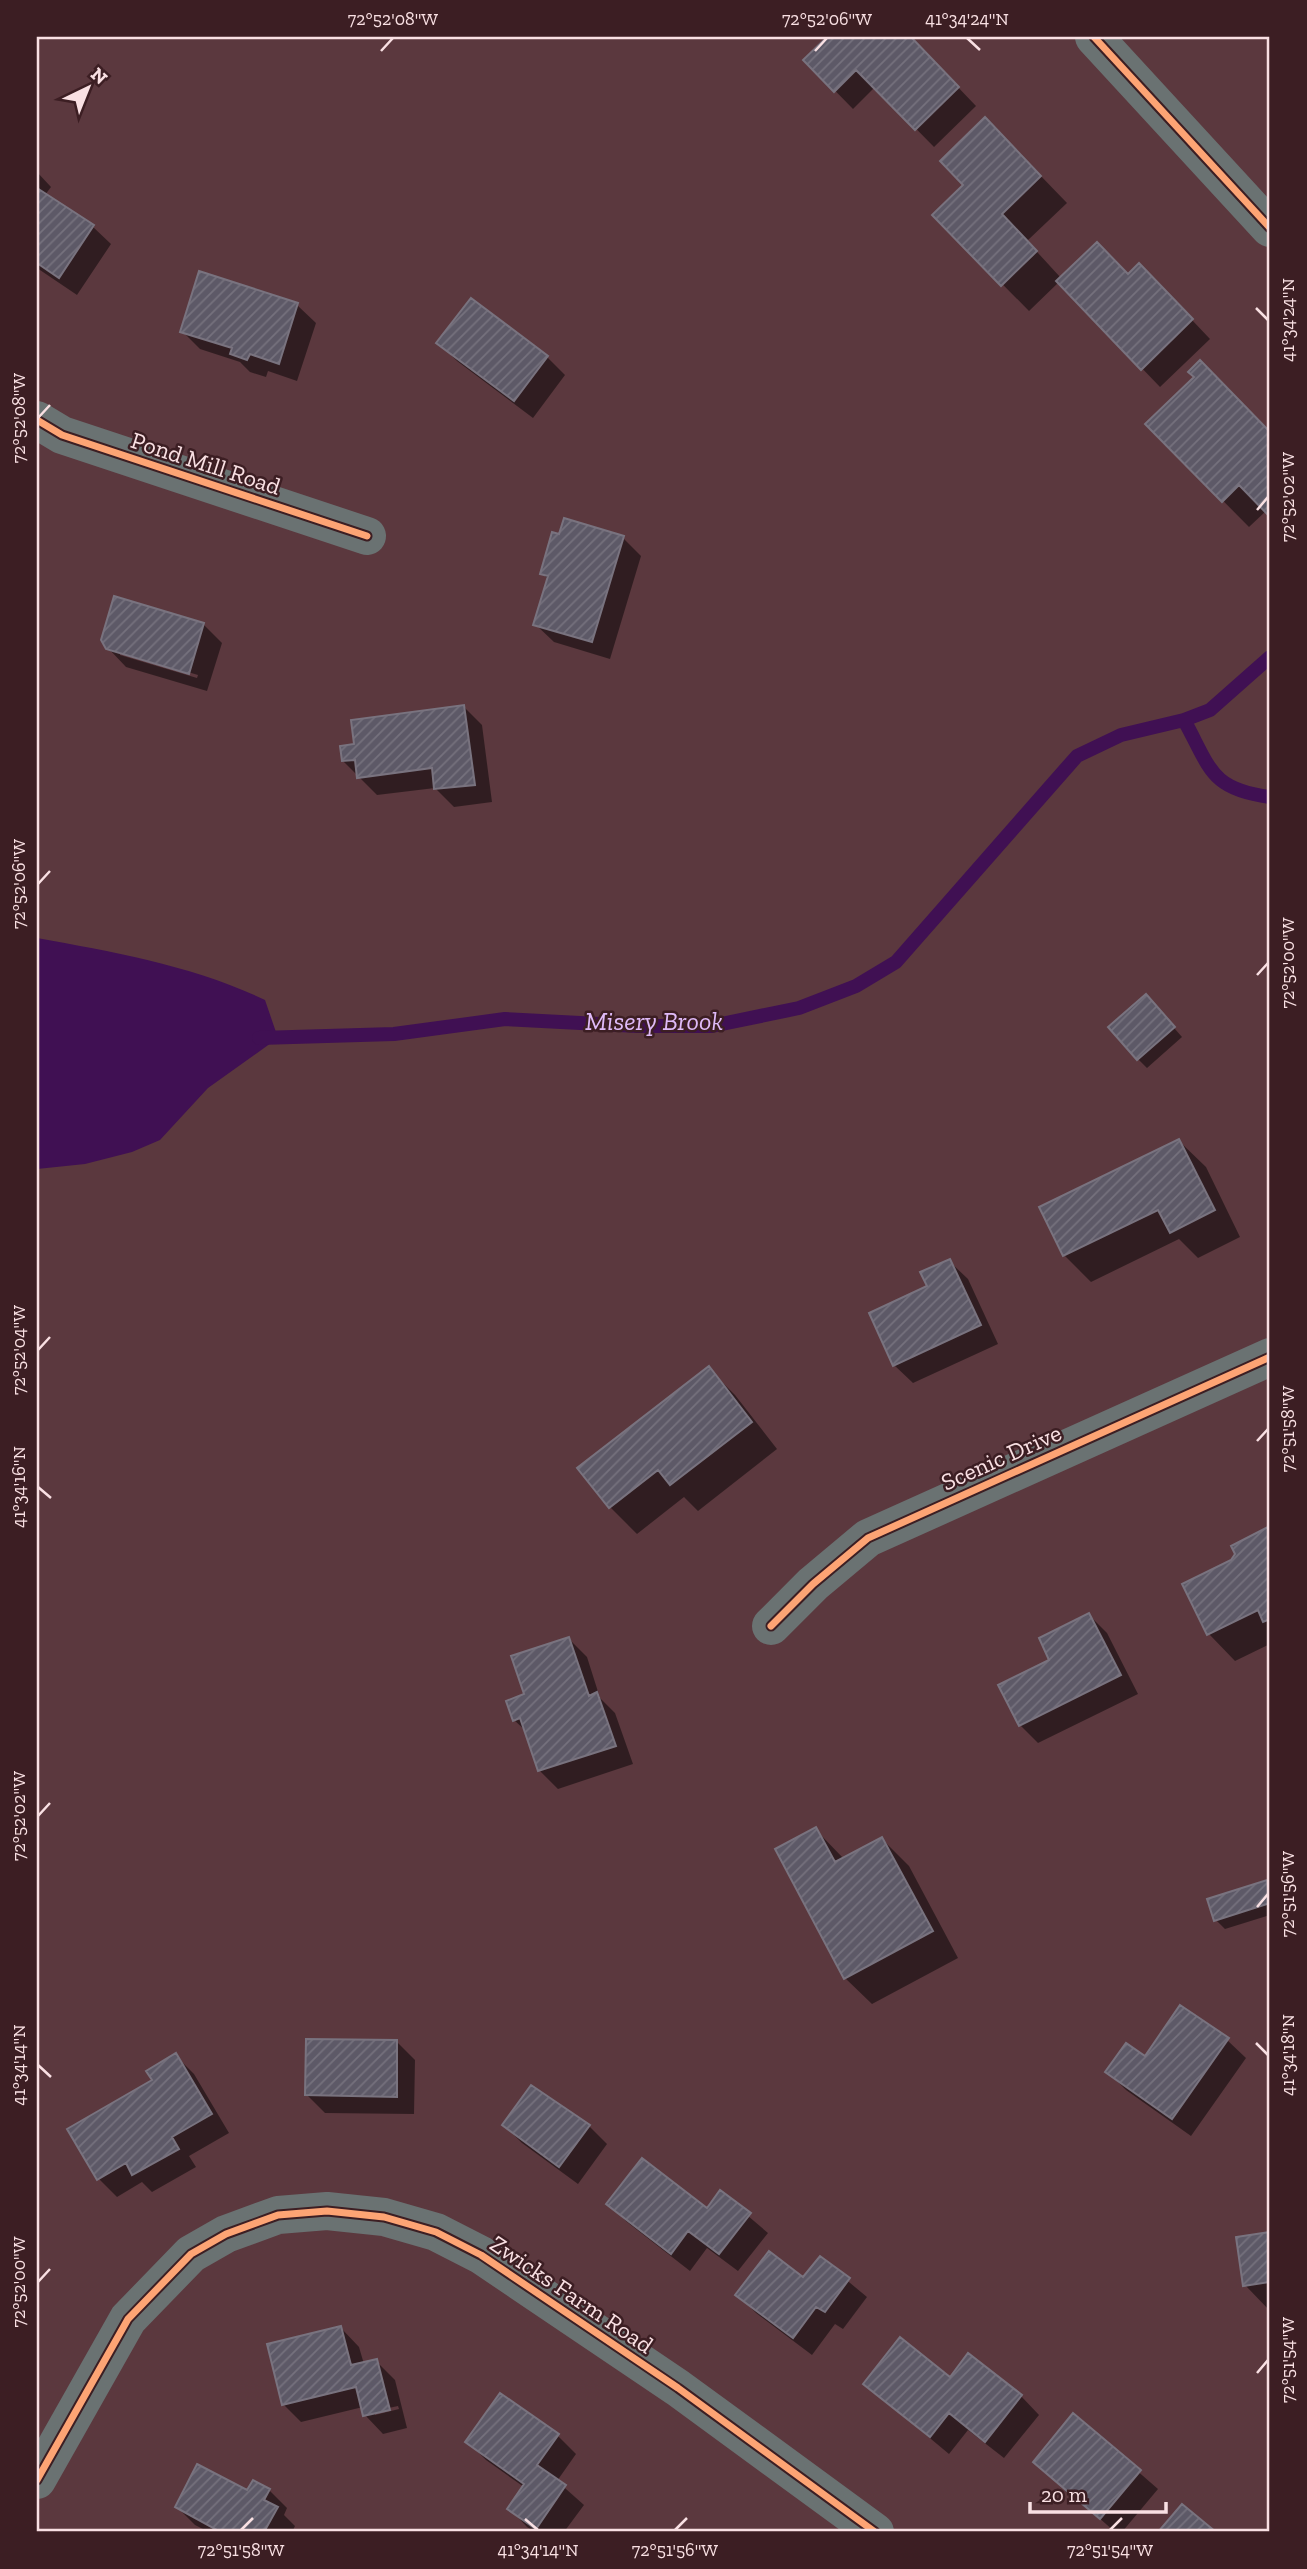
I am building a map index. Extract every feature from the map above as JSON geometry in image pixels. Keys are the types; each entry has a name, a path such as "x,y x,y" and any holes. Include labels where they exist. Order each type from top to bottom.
{"street":[{"path":"1094,37 1270,228"},
{"name":"Pond Mill Road","path":"37,420 62,435 367,536"},
{"name":"Scenic Drive","path":"771,1626 813,1584 868,1538 1270,1357"},
{"name":"Zwicks Farm Road","path":"37,2480 128,2319 191,2254 226,2234 278,2215 327,2211 384,2217 410,2224 436,2232 481,2255 678,2388 875,2532"}],"shaded area":[{"path":"37,938 182,969 238,988 265,1000 278,1038 208,1088 160,1140 132,1152 85,1164 37,1169"}],"building":[{"path":"827,37 911,37 959,87 915,130 856,70 834,92 803,60"},
{"path":"985,117 1041,176 1002,214 1037,251 1001,286 932,215 963,185 940,161"},
{"path":"37,188 94,225 59,278 37,263"},
{"path":"1097,242 1128,274 1139,263 1193,319 1141,370 1056,281"},
{"path":"199,271 298,303 279,364 250,354 247,360 230,354 232,348 180,332"},
{"path":"471,298 548,356 514,401 436,343"},
{"path":"1200,360 1270,432 1270,517 1239,485 1222,502 1145,424 1194,377 1188,372"},
{"path":"564,518 624,536 592,642 533,625 548,576 540,574 552,532 559,534"},
{"path":"114,596 204,623 189,674 106,649 101,640"},
{"path":"464,705 475,785 434,789 432,768 357,778 355,760 342,761 340,746 354,744 351,720"},
{"path":"1146,994 1175,1027 1137,1060 1108,1027"},
{"path":"1179,1139 1215,1210 1170,1233 1158,1210 1063,1256 1039,1207"},
{"path":"950,1259 981,1325 893,1366 869,1313 927,1286 920,1272"},
{"path":"709,1366 752,1422 670,1485 658,1470 609,1508 577,1468"},
{"path":"1270,1526 1270,1619 1263,1622 1258,1610 1207,1635 1182,1584 1231,1560 1235,1554 1231,1546"},
{"path":"1089,1613 1121,1675 1019,1726 998,1685 1049,1660 1039,1638"},
{"path":"569,1637 589,1696 597,1692 616,1746 538,1771 520,1718 513,1721 506,1701 524,1694 511,1656"},
{"path":"816,1827 835,1862 882,1837 933,1931 844,1979 775,1849"},
{"path":"1267,1880 1270,1903 1214,1921 1207,1899"},
{"path":"1180,2005 1229,2038 1172,2119 1105,2072 1126,2043 1145,2056"},
{"path":"306,2039 397,2040 397,2097 305,2095"},
{"path":"176,2053 212,2114 172,2137 179,2149 132,2175 126,2163 97,2180 67,2129 152,2080 146,2071"},
{"path":"531,2085 590,2125 559,2167 502,2125"},
{"path":"642,2158 707,2208 720,2190 751,2213 719,2254 688,2231 671,2254 606,2204"},
{"path":"1270,2232 1270,2282 1243,2286 1236,2237"},
{"path":"769,2251 803,2277 820,2256 850,2278 825,2312 816,2307 793,2338 735,2295"},
{"path":"341,2326 351,2365 377,2359 390,2410 363,2416 356,2387 282,2405 267,2344"},
{"path":"900,2337 950,2377 968,2353 1022,2395 985,2442 949,2413 930,2437 863,2384"},
{"path":"500,2393 559,2434 537,2465 566,2485 536,2529 507,2509 524,2484 465,2442"},
{"path":"1073,2413 1141,2470 1100,2519 1033,2462"},
{"path":"197,2464 247,2490 253,2480 270,2489 264,2500 278,2507 264,2532 215,2532 217,2530 175,2507"},
{"path":"1182,2504 1216,2532 1158,2532"}],"waterway":[{"name":"Misery Brook","path":"259,1038 394,1034 505,1019 638,1026 712,1026 799,1008 856,986 896,962 1077,756 1121,735 1184,720 1210,710 1270,657"},
{"path":"1184,720 1215,774 1235,788 1270,797"}],"cycle path":[{"path":"1094,37 1270,228"},
{"path":"37,420 62,435 367,536"},
{"path":"771,1626 813,1584 868,1538 1270,1357"},
{"path":"37,2480 128,2319 191,2254 226,2234 278,2215 327,2211 384,2217 436,2232 481,2255 678,2388 875,2532"}]}
